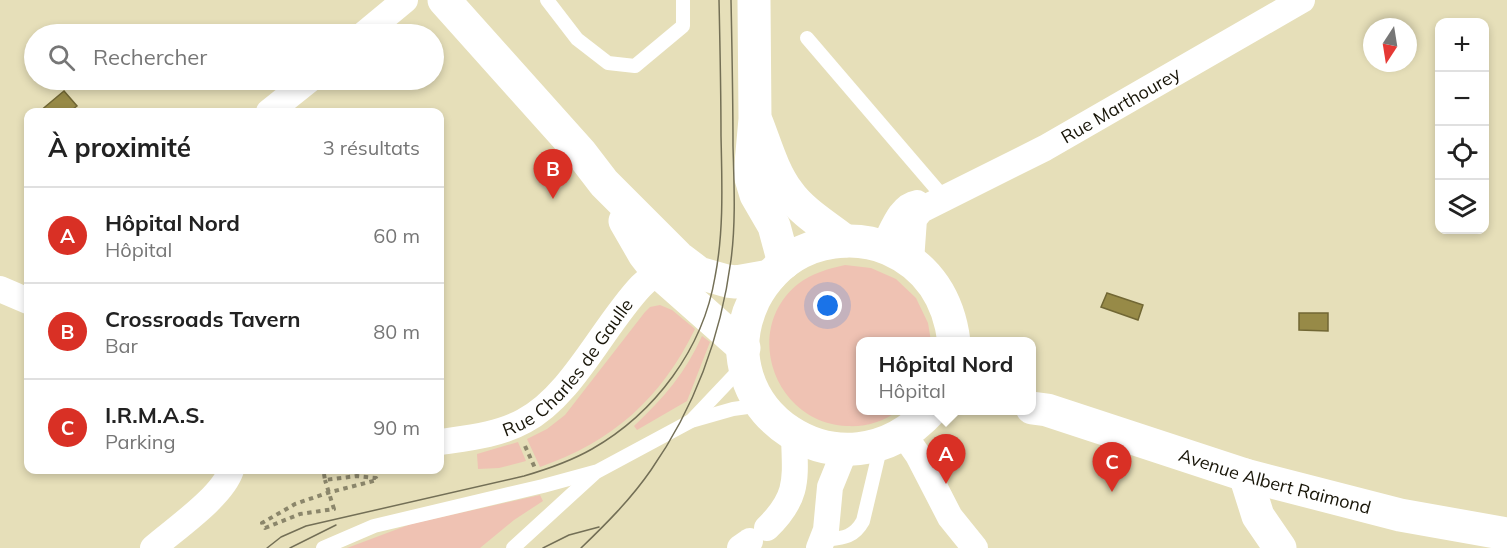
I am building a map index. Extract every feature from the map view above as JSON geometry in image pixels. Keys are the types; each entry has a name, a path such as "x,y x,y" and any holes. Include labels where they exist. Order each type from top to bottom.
{"street":[{"path":"376,24 405,0"},
{"path":"444,0 604,183 644,254 668,265 727,281 736,282 777,269"},
{"path":"754,0 755,119 750,175 756,195 774,226 777,269"},
{"name":"Rue Marthourey","path":"897,254 915,216 921,210 1045,148 1302,0"},
{"path":"274,108 296,90"},
{"path":"755,119 776,172 788,193 845,241"},
{"path":"927,415 893,440 861,450 819,446 794,435 776,422 762,405 752,386 745,356 744,335 750,309 762,286 777,269 794,256 815,246 845,241 861,242 897,254 933,284 948,312 957,337"},
{"path":"668,265 745,356"},
{"name":"Rue Charles de Gaulle","path":"444,441 511,427 542,410 558,394 641,286 668,265"},
{"path":"0,289 24,299"},
{"name":"Avenue Albert Raimond","path":"1037,406 1245,475 1401,516 1507,534"},
{"path":"752,539 784,510 792,492 795,474 794,435"},
{"path":"893,440 918,455 950,517 975,548"},
{"path":"821,544 826,530 830,487 845,450"},
{"path":"153,548 218,492 230,474"},
{"path":"1245,475 1258,516 1280,548"}],"lane":[{"path":"547,0 577,39 608,63 635,66 683,26 683,0"},
{"path":"807,38 940,201"},
{"path":"691,421 745,356"},
{"path":"323,548 374,526 598,471 691,421 733,409 762,405"},
{"path":"821,544 846,537 858,530 893,440"},
{"path":"513,548 598,471"}],"path":[{"path":"521,437 535,468"},
{"path":"324,474 327,493 334,509 300,514 265,528 262,524 295,504 327,493 377,480 357,476 325,480"}],"shaded area":[{"path":"64,91 77,106 74,108 44,108"},
{"path":"845,265 871,268 896,279 916,298 928,323 930,337 856,337 856,415 891,415 868,425 847,426 822,421 801,409 785,392 774,371 769,348 771,325 781,303 803,280"},
{"path":"1107,293 1143,305 1138,320 1101,307"},
{"path":"660,305 672,310 695,329 667,377 632,415 612,431 566,457 540,467 527,439 547,429 565,415 645,312 650,307"},
{"path":"1299,313 1328,313 1328,331 1299,330"},
{"path":"702,336 710,342 687,401 637,430 634,426 673,384 689,361"},
{"path":"518,442 526,461 499,468 478,469 477,454"},
{"path":"540,495 543,501 514,520 480,548 347,548 411,524"}],"tram line":[{"path":"267,548 281,537 306,526 524,476 559,464 592,449 615,434 655,398 673,376 700,329 709,304 718,260 722,189 719,0"},
{"path":"581,548 635,491 667,446 693,396 713,343 733,246 731,0"},
{"path":"290,548 336,525"},
{"path":"543,548 569,535 599,527"}],"place":[{"name":"Crossroads Tavern","path":"553,199"},
{"name":"Hôpital Nord","path":"946,484"},
{"name":"I.R.M.A.S.","path":"1112,492"}]}
